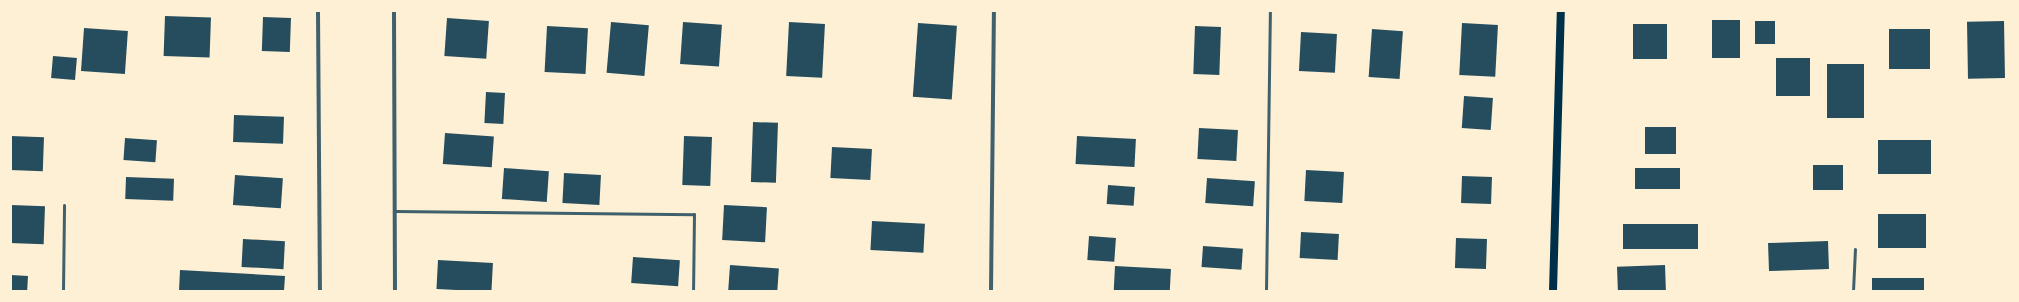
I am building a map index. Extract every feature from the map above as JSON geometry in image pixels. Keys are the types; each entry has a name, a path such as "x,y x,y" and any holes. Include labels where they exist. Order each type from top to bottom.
{"main road":[{"path":"1553,291 1561,11"}],"street":[{"path":"318,11 320,291"},
{"path":"394,11 395,291"},
{"path":"991,291 994,11"}],"lane":[{"path":"1266,291 1270,11"},
{"path":"62,291 64,205"},
{"path":"395,211 694,214 693,291"},
{"path":"1853,291 1855,249"}],"building":[{"path":"165,16 211,18 210,58 164,56"},
{"path":"263,17 291,18 290,52 262,51"},
{"path":"447,18 489,21 486,59 444,56"},
{"path":"1712,20 1740,20 1740,58 1712,58"},
{"path":"1755,21 1775,21 1775,44 1755,44"},
{"path":"2004,21 2005,78 1968,79 1967,22"},
{"path":"611,22 649,25 644,76 607,73"},
{"path":"683,22 722,25 719,67 680,64"},
{"path":"789,22 825,24 822,78 786,76"},
{"path":"918,23 957,26 952,100 913,97"},
{"path":"1462,23 1498,25 1495,77 1459,75"},
{"path":"1633,24 1667,24 1667,59 1633,59"},
{"path":"547,26 588,28 586,74 545,72"},
{"path":"1195,26 1221,27 1219,75 1193,74"},
{"path":"84,28 128,31 125,74 81,71"},
{"path":"1372,29 1403,31 1400,79 1369,77"},
{"path":"1889,29 1930,29 1930,69 1889,69"},
{"path":"1301,32 1337,34 1335,73 1299,71"},
{"path":"53,56 77,58 75,80 51,78"},
{"path":"1776,58 1810,58 1810,96 1776,96"},
{"path":"1827,64 1864,64 1864,118 1827,118"},
{"path":"486,92 505,93 503,124 484,123"},
{"path":"1464,96 1493,98 1491,130 1462,128"},
{"path":"234,115 284,117 283,144 233,142"},
{"path":"753,122 778,123 776,183 751,182"},
{"path":"1645,127 1676,127 1676,154 1645,154"},
{"path":"1199,128 1238,130 1236,161 1197,159"},
{"path":"445,133 494,136 492,167 443,164"},
{"path":"11,136 44,137 43,171 11,170"},
{"path":"684,136 712,137 710,186 682,185"},
{"path":"1077,136 1136,139 1134,167 1076,164"},
{"path":"125,138 157,140 155,162 123,160"},
{"path":"1878,140 1931,140 1931,174 1878,174"},
{"path":"832,147 872,149 870,180 830,178"},
{"path":"1813,165 1843,165 1843,190 1813,190"},
{"path":"504,168 549,171 547,202 502,199"},
{"path":"1635,168 1680,168 1680,189 1635,189"},
{"path":"1306,170 1344,172 1342,203 1304,201"},
{"path":"564,173 601,175 599,205 562,203"},
{"path":"235,175 283,178 281,208 233,205"},
{"path":"1462,176 1492,177 1491,204 1461,203"},
{"path":"126,177 174,179 173,201 125,199"},
{"path":"1207,178 1255,181 1253,206 1205,203"},
{"path":"1108,185 1135,187 1134,206 1107,204"},
{"path":"11,205 45,206 44,244 11,243"},
{"path":"724,205 767,207 765,242 722,240"},
{"path":"1878,214 1926,214 1926,248 1878,248"},
{"path":"872,221 925,224 923,253 870,250"},
{"path":"1623,224 1698,224 1698,249 1623,249"},
{"path":"1301,232 1339,234 1338,260 1300,258"},
{"path":"1089,236 1116,238 1114,262 1087,260"},
{"path":"1456,238 1487,239 1486,269 1455,268"},
{"path":"243,239 285,241 283,269 242,267"},
{"path":"1828,241 1829,269 1769,271 1768,243"},
{"path":"1203,246 1243,249 1241,270 1202,267"},
{"path":"633,257 680,260 678,286 631,283"},
{"path":"438,260 493,263 491,291 436,289"},
{"path":"730,265 779,268 777,291 728,291"},
{"path":"1665,265 1666,291 1618,291 1617,267"},
{"path":"1115,266 1171,269 1170,291 1114,291"},
{"path":"180,270 285,276 284,291 179,291"},
{"path":"11,275 28,276 27,291 11,291"},
{"path":"1872,278 1924,278 1924,291 1872,291"}]}
